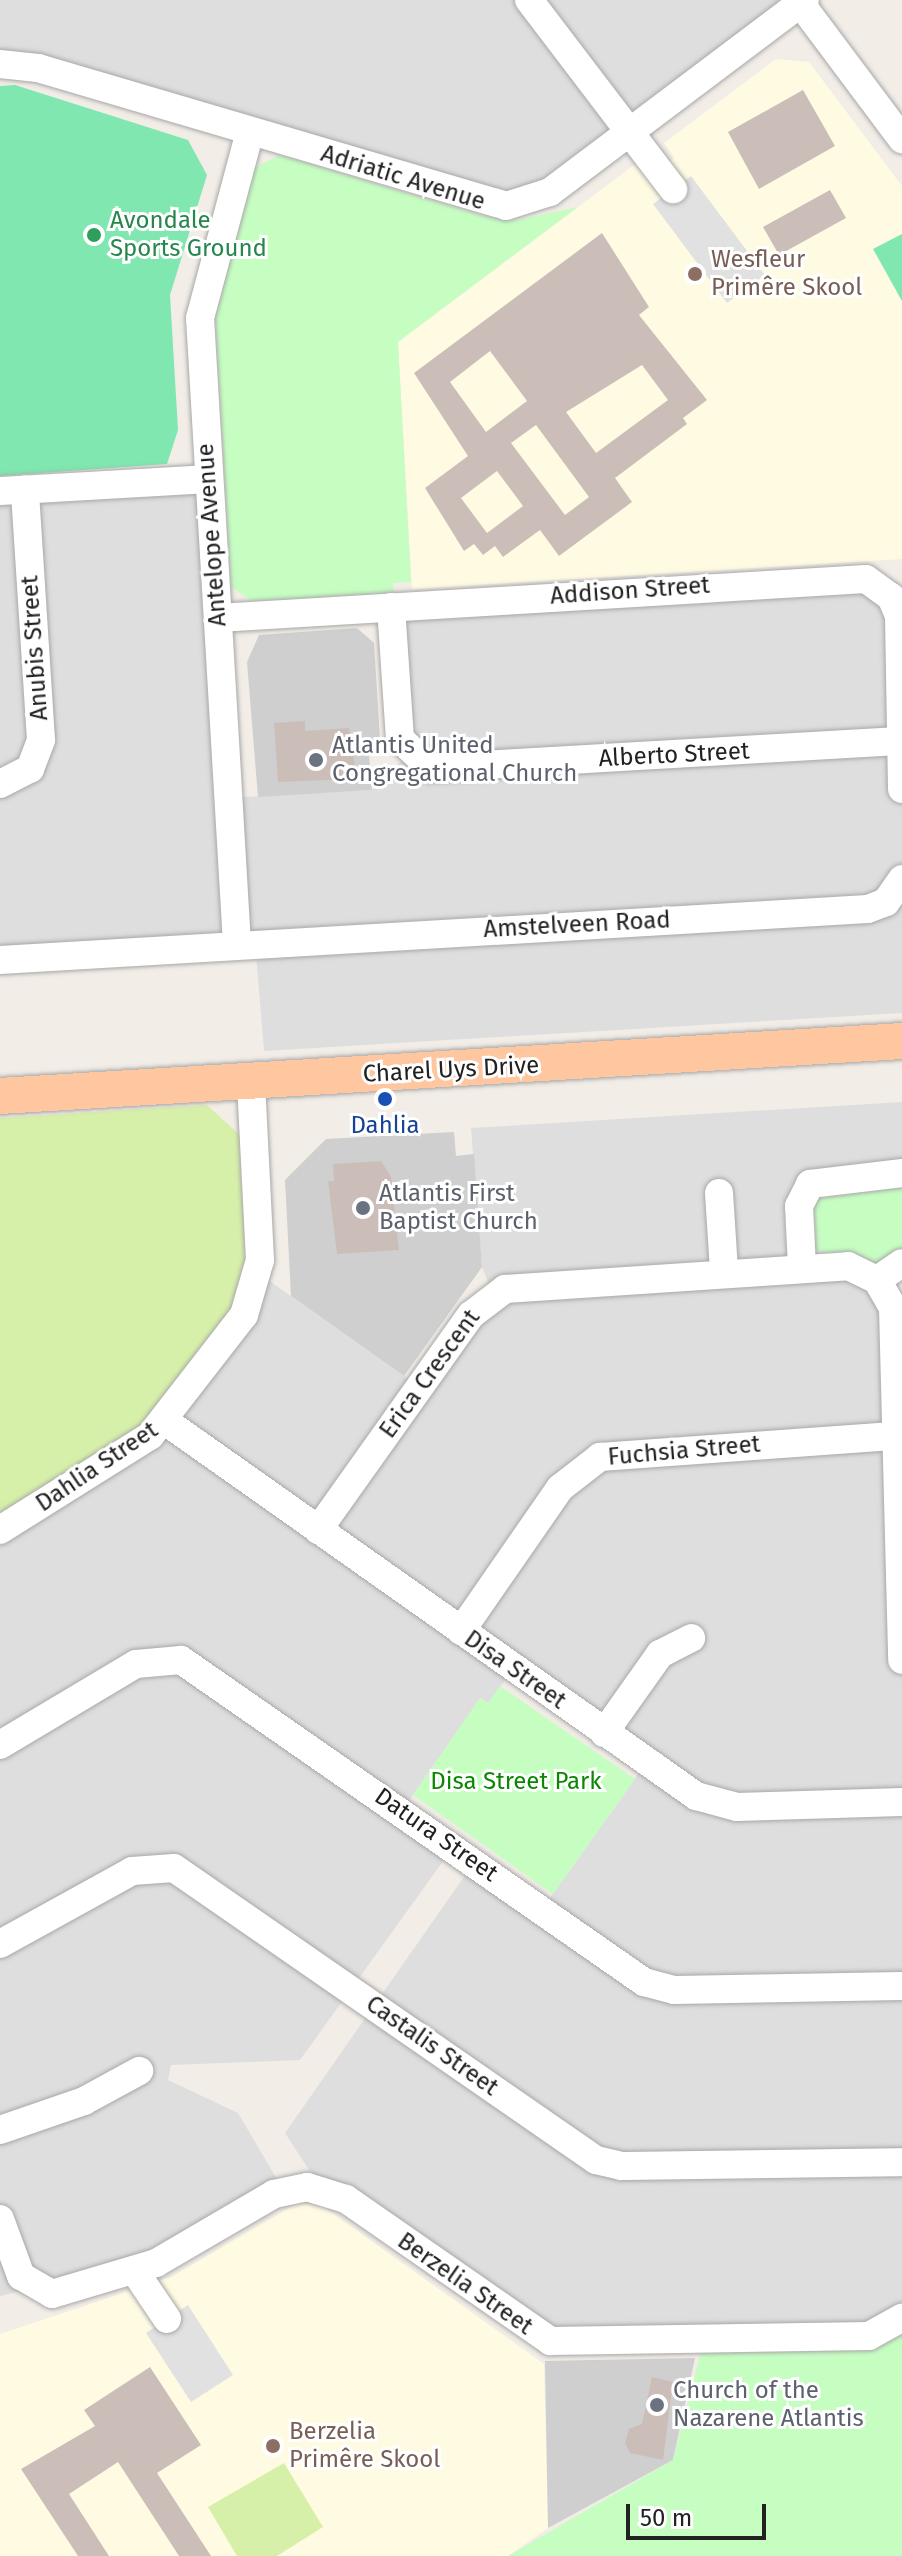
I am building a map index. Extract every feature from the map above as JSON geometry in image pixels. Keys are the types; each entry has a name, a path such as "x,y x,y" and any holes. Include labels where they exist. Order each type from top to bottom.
{"main road":[{"name":"Charel Uys Drive","path":"0,1096 902,1041"}],"street":[{"path":"529,0 673,189"},
{"path":"801,1 902,139"},
{"name":"Adriatic Avenue","path":"0,64 506,206 550,192 801,1"},
{"name":"Antelope Avenue","path":"237,944 209,479 202,296 250,132"},
{"path":"12,490 209,479"},
{"name":"Anubis Street","path":"0,784 30,769 41,740 12,490"},
{"name":"Addison Street","path":"218,618 866,579 885,589 899,616 902,741"},
{"name":"Alberto Street","path":"391,607 400,739 431,768 902,741"},
{"path":"902,741 902,789"},
{"name":"Amstelveen Road","path":"0,960 868,909 886,902 902,879"},
{"name":"Dahlia Street","path":"0,1530 165,1421 244,1315 259,1274 251,1081"},
{"path":"802,1267 799,1206 810,1184 902,1173"},
{"path":"719,1193 724,1271"},
{"path":"902,1263 877,1280 893,1308 902,1660"},
{"name":"Erica Crescent","path":"318,1530 471,1315 493,1295 531,1282 802,1267 848,1266 877,1280"},
{"name":"Disa Street","path":"165,1421 685,1790 721,1804 902,1802"},
{"name":"Fuchsia Street","path":"461,1631 560,1488 600,1457 896,1436"},
{"path":"604,1733 660,1654 691,1638"},
{"name":"Datura Street","path":"0,1745 136,1664 181,1660 644,1982 674,1990 902,1986"},
{"name":"Castalis Street","path":"0,1944 132,1871 174,1868 596,2160 621,2166 902,2162"},
{"path":"0,2130 84,2101 139,2071"},
{"name":"Berzelia Street","path":"0,2219 21,2276 33,2288 59,2293 134,2270 274,2194 307,2187 346,2199 550,2341 869,2336 902,2318"},
{"path":"134,2270 167,2319"}],"shaded area":[{"path":"0,0 798,0 522,204 0,64"},
{"name":"Wesfleur Primêre Skool","path":"776,59 809,62 902,186 902,559 412,589 398,342 642,159 653,174 674,158 664,143"},
{"path":"691,176 765,275 727,303 653,204"},
{"path":"208,481 228,798 372,790 407,755 390,606 885,589 902,729 902,883 894,896 902,904 902,1013 264,1051 255,942 0,958 0,492"},
{"path":"357,628 374,643 380,740 369,755 372,790 258,797 247,662 259,635"},
{"path":"902,1102 902,1172 823,1177 801,1267 847,1267 902,1328 902,2317 894,2325 572,2342 320,2187 285,2133 475,1861 542,1909 646,1763 514,1668 488,1703 480,1699 403,1809 454,1846 300,2060 171,2065 168,2080 238,2113 284,2191 177,2254 0,2296 0,1533 261,1275 418,1386 493,1294 482,1267 471,1128"},
{"path":"454,1132 456,1156 474,1154 482,1267 404,1376 291,1296 285,1180 326,1139"},
{"name":"Berzelia Primêre Skool","path":"296,2204 321,2205 544,2364 548,2528 508,2556 0,2556 0,2334 171,2277"},
{"path":"188,2305 233,2375 191,2402 146,2333"},
{"path":"695,2358 673,2460 548,2528 545,2361"}],"green space":[{"name":"Avondale Sports Ground","path":"15,85 188,140 207,175 170,295 178,430 167,464 0,476 0,86"},
{"path":"280,155 483,216 518,220 578,207 398,342 411,582 393,583 394,594 254,602 231,587 215,315 254,168"},
{"path":"902,234 902,301 873,249"},
{"path":"207,1105 243,1138 250,1249 240,1297 139,1430 0,1518 0,1118"},
{"path":"902,1180 902,1257 878,1266 814,1250 808,1196"},
{"name":"Disa Street Park","path":"500,1686 635,1779 553,1894 413,1795 480,1698 488,1703"},
{"path":"902,2329 902,2556 508,2556 673,2460 702,2348"},
{"path":"284,2463 323,2527 277,2556 237,2556 208,2507"}],"building":[{"path":"803,90 835,146 759,189 728,132"},
{"path":"830,190 846,218 779,255 763,227"},
{"path":"602,233 649,307 639,315 707,400 683,418 687,424 615,478 632,502 559,556 540,530 503,557 495,546 483,555 474,544 464,551 425,488 468,456 414,373","holes":["490,351 527,401 486,432 450,382","642,365 668,400 596,453 566,412","536,425 589,497 565,515 511,443","497,471 523,506 487,533 461,498"]},
{"name":"Atlantis United Congregational Church","path":"305,721 305,731 349,728 357,779 278,782 274,723"},
{"name":"Atlantis First Baptist Church","path":"381,1161 391,1177 399,1250 337,1254 328,1181 334,1181 333,1164"},
{"path":"150,2367 201,2445 157,2473 211,2556 179,2556 118,2462 69,2494 109,2556 78,2556 21,2469 95,2426 84,2410"},
{"name":"Church of the Nazarene Atlantis","path":"652,2377 673,2382 663,2460 630,2453 625,2443 629,2429 642,2424"}],"place":[{"name":"Avondale Sports Ground","path":"94,235"},
{"name":"Wesfleur Primêre Skool","path":"695,274"},
{"name":"Atlantis United Congregational Church","path":"316,760"},
{"name":"Dahlia","path":"385,1099"},
{"name":"Atlantis First Baptist Church","path":"363,1208"},
{"name":"Church of the Nazarene Atlantis","path":"657,2405"},
{"name":"Berzelia Primêre Skool","path":"273,2446"}]}
